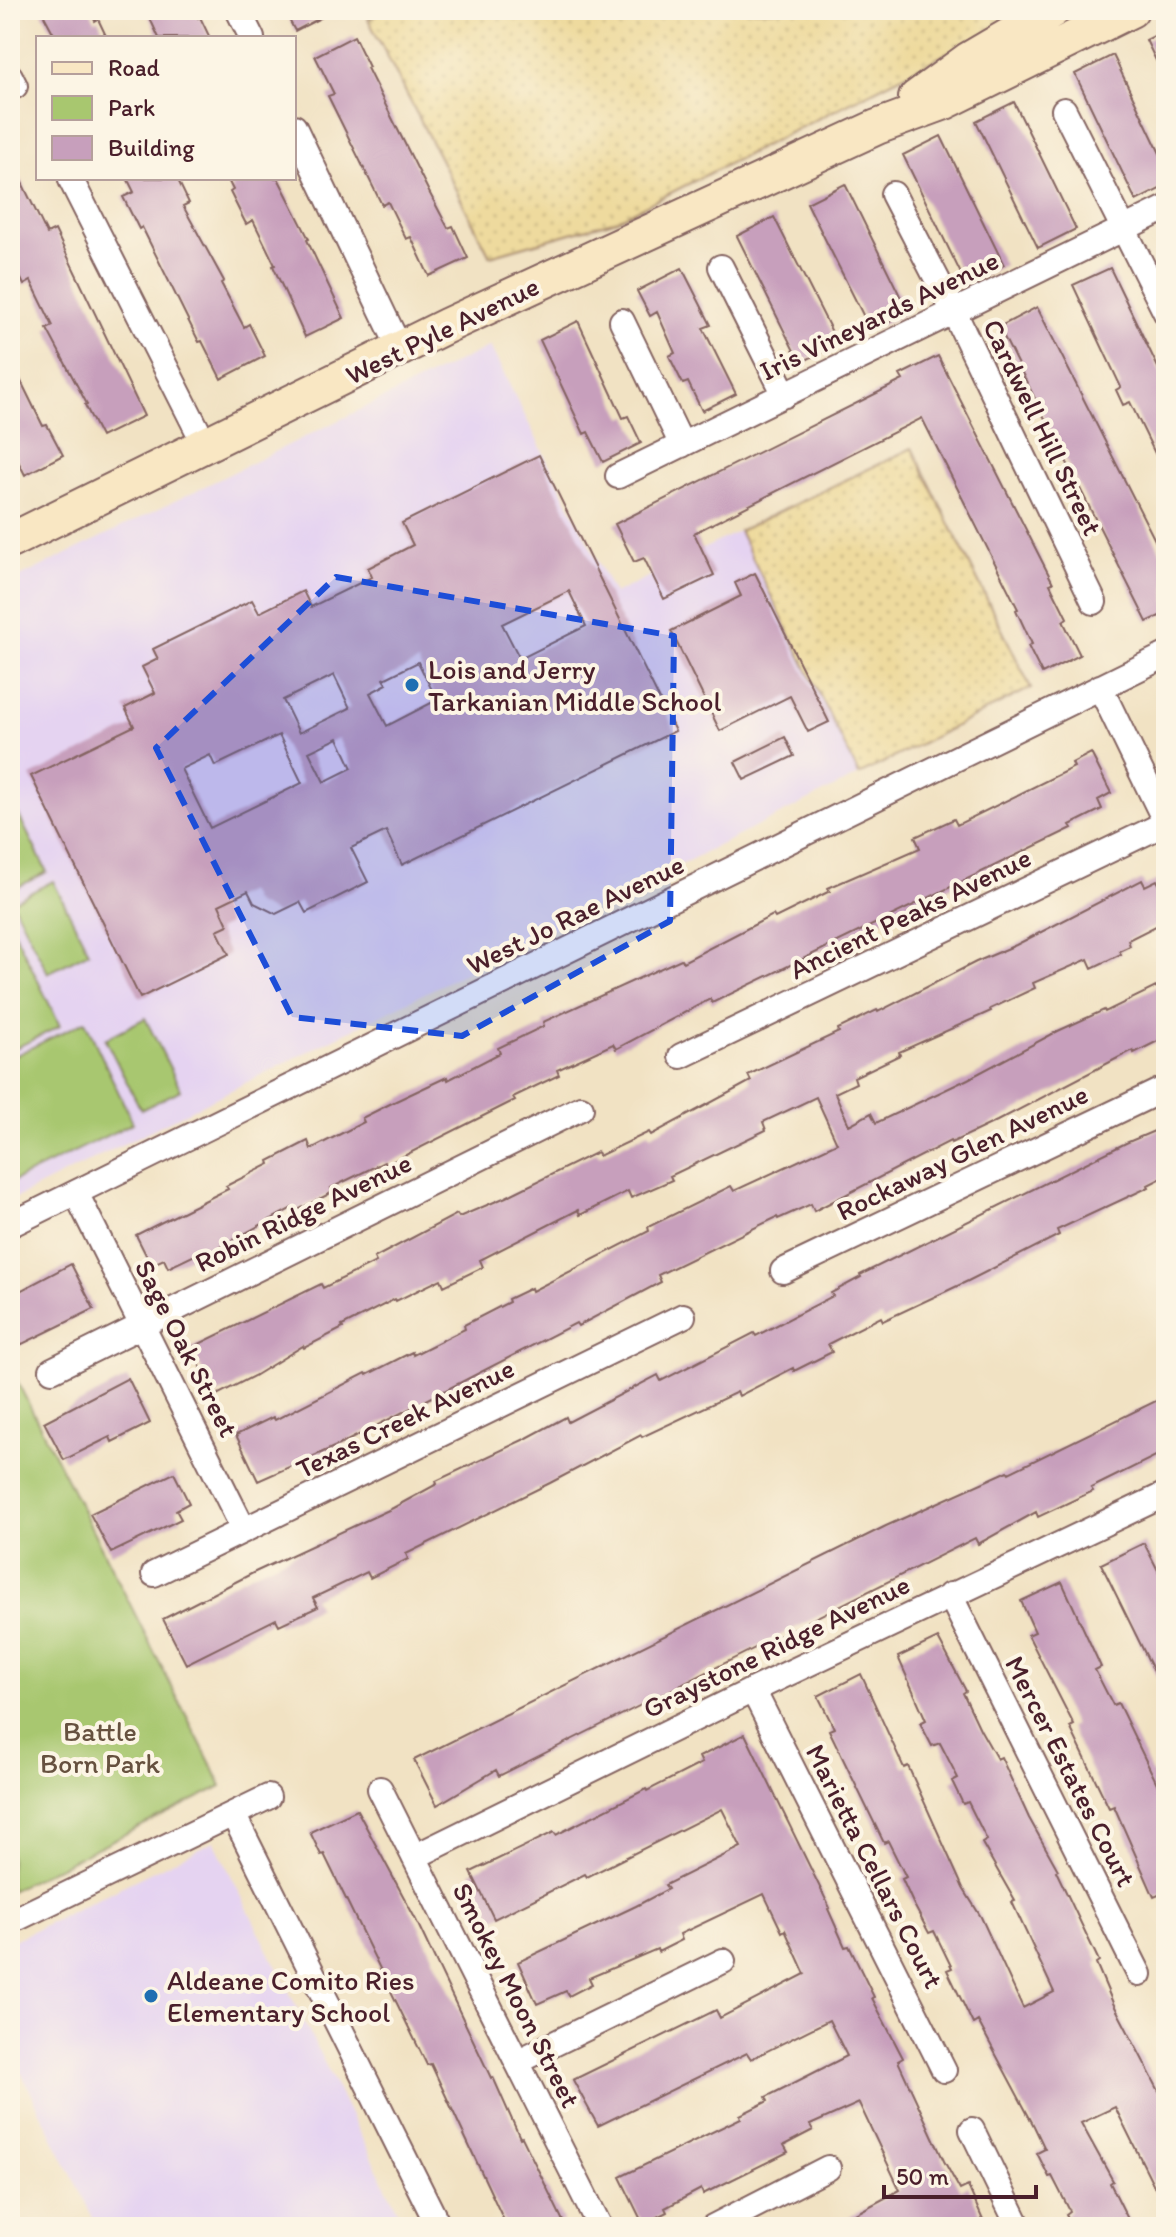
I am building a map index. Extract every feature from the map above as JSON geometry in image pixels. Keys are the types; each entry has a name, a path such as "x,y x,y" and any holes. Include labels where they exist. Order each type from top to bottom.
{"street":[{"path":"238,10 251,36"},
{"name":"West Pyle Avenue","path":"877,127 968,60 1053,10"},
{"name":"West Pyle Avenue","path":"10,541 400,349 877,127 945,102 1131,10"},
{"path":"1064,110 1166,313"},
{"path":"296,131 400,349"},
{"path":"71,180 205,445"},
{"name":"Cardwell Hill Street","path":"893,194 954,312 1094,602"},
{"name":"Iris Vineyards Avenue","path":"618,476 1166,208"},
{"path":"721,267 785,395"},
{"path":"622,321 682,445"},
{"name":"West Jo Rae Avenue","path":"10,1225 1166,655"},
{"path":"1100,687 1166,823"},
{"name":"Ancient Peaks Avenue","path":"681,1056 1166,823"},
{"name":"Rockaway Glen Avenue","path":"783,1271 1166,1088"},
{"name":"Robin Ridge Avenue","path":"52,1370 581,1108"},
{"name":"Sage Oak Street","path":"76,1193 244,1530"},
{"name":"Texas Creek Avenue","path":"154,1574 683,1316"},
{"name":"Graystone Ridge Avenue","path":"414,1857 950,1595 1163,1504"},
{"name":"Mercer Estates Court","path":"950,1595 1139,1974"},
{"name":"Marietta Cellars Court","path":"753,1690 944,2070"},
{"name":"Smokey Moon Street","path":"380,1789 600,2227"},
{"path":"10,1922 268,1797"},
{"path":"233,1814 439,2227"},
{"path":"517,2062 723,1961"},
{"path":"972,2130 1019,2227"},
{"path":"713,2227 828,2168"}],"highlighted area":[{"path":"336,577 674,636 670,921 462,1036 292,1017 156,748"}],"shaded area":[{"name":"Lois and Jerry Tarkanian Middle School","path":"490,346 614,594 739,531 859,775 10,1201 10,582"},
{"name":"Aldeane Comito Ries Elementary School","path":"214,1841 406,2227 81,2227 94,2220 10,2050 10,1942"}],"green space":[{"path":"10,801 47,872 10,891"},
{"path":"53,881 89,952 48,973 12,902"},
{"path":"10,923 60,1026 10,1051"},
{"path":"145,1018 181,1090 141,1110 105,1039"},
{"path":"85,1021 133,1123 10,1183 10,1058"},
{"name":"Battle Born Park","path":"10,1367 222,1786 10,1891"}],"sand":[{"path":"386,10 1033,10 617,220 490,256 368,19"},
{"path":"912,448 1031,688 859,775 739,531"}],"building":[{"path":"41,10 90,10 106,36 55,36"},
{"path":"146,10 194,10 209,36 158,36"},
{"path":"284,10 336,10 295,31"},
{"path":"1166,30 1166,81 1146,40"},
{"path":"354,36 428,190 448,228 453,226 468,258 429,276 411,237 406,239 388,202 382,205 328,96 334,94 315,56"},
{"path":"1113,55 1166,166 1166,186 1136,201 1075,74"},
{"path":"1014,102 1076,229 1038,248 976,121"},
{"path":"941,136 1004,265 966,284 903,155"},
{"path":"10,158 47,234 55,230 144,416 101,437 47,329 53,326 31,281 24,285 10,256"},
{"path":"128,180 178,180 189,203 183,206 224,281 221,283 244,327 249,324 265,356 221,379 202,341 199,342 142,227 139,229 123,197 134,192"},
{"path":"228,180 279,180 344,318 305,337 253,220 246,224 230,192 233,190"},
{"path":"845,184 908,312 871,331 807,203"},
{"path":"774,217 838,344 800,363 737,236"},
{"path":"682,268 711,325 703,328 736,394 702,411 688,382 683,384 669,356 675,353 657,312 650,316 637,291"},
{"path":"1110,268 1166,384 1166,476 1130,402 1123,405 1116,390 1121,387 1073,285"},
{"path":"1037,307 1166,562 1166,613 1147,622 999,327"},
{"path":"578,321 623,418 628,416 641,443 603,462 588,432 584,434 540,340"},
{"path":"938,356 1053,583 1050,584 1067,618 1063,621 1080,655 1042,674 1028,646 1032,644 1018,609 922,418 694,533 714,575 664,599 644,558 634,562 615,524 903,380 900,375"},
{"path":"10,359 43,426 47,425 63,455 25,475 10,445"},
{"path":"539,455 675,731 402,865 386,831 351,848 368,882 306,913 300,902 276,914 254,903 248,891 219,905 228,925 217,930 229,954 140,998 31,776 134,726 125,708 155,693 142,667 158,659 153,649 252,600 259,613 303,591 311,607 372,577 368,568 413,545 402,523","holes":["569,591 586,626 520,659 502,624","418,662 437,700 387,726 370,693 387,684 384,679","334,675 350,708 299,733 283,700","279,735 302,783 210,828 181,769 210,755 215,766","338,738 352,768 324,782 309,752"]},
{"path":"755,573 829,722 808,732 790,696 720,731 671,631 741,596 735,583"},
{"path":"785,737 794,756 744,780 735,762"},
{"path":"1091,753 1111,793 1098,800 1102,809 1070,825 1072,828 712,1003 710,999 616,1049 613,1044 557,1070 559,1075 513,1097 515,1100 386,1165 384,1162 331,1188 333,1192 294,1212 292,1208 203,1256 201,1252 168,1268 164,1259 151,1265 136,1235 228,1189 226,1186 270,1164 269,1161 308,1141 311,1149 364,1122 362,1118 500,1053 498,1048 544,1026 543,1022 681,959 683,962 773,915 775,918 830,891 828,888 920,848 915,837 954,819 957,825 1074,767 1072,763"},
{"path":"1142,880 1145,886 1157,880 1166,897 1166,921 1128,940 1130,946 1119,951 1121,954 1092,968 1088,959 1033,983 1035,988 899,1052 900,1055 854,1077 856,1083 835,1093 849,1125 871,1113 876,1123 1058,1031 1166,982 1166,1037 1134,1053 1133,1050 814,1211 811,1204 777,1217 658,1275 661,1282 578,1326 576,1323 343,1443 258,1481 236,1435 273,1417 275,1420 366,1373 412,1352 413,1355 465,1329 464,1325 509,1302 508,1299 531,1288 532,1291 649,1231 648,1227 731,1186 734,1191 837,1143 816,1097 763,1122 766,1130 670,1176 672,1180 631,1198 628,1191 580,1215 578,1210 480,1260 483,1267 444,1286 441,1279 395,1299 215,1396 191,1348 321,1284 323,1288 376,1262 374,1258 457,1214 459,1217 506,1197 597,1152 599,1156 649,1132 651,1135 751,1081 748,1075"},
{"path":"1166,1126 1166,1176 1149,1187 1057,1230 1059,1235 968,1281 883,1321 881,1317 828,1344 832,1352 794,1371 793,1368 739,1396 737,1392 641,1435 406,1554 408,1559 370,1578 367,1572 313,1598 318,1607 279,1625 276,1619 186,1664 163,1619 393,1508 437,1484 436,1481 566,1417 568,1422 658,1375 661,1381 754,1333 756,1336 833,1296 831,1293 860,1275"},
{"path":"71,1264 94,1309 10,1350 10,1296"},
{"path":"128,1378 150,1423 112,1442 110,1437 64,1460 44,1422"},
{"path":"1166,1396 1166,1451 1038,1517 1036,1512 978,1544 975,1538 499,1776 496,1770 437,1805 414,1760 886,1526 1009,1473"},
{"path":"174,1473 189,1503 176,1510 181,1519 111,1553 90,1514"},
{"path":"1144,1543 1166,1586 1166,1696 1101,1564"},
{"path":"1062,1582 1101,1667 1095,1670 1113,1705 1118,1703 1162,1794 1166,1792 1166,1892 1154,1897 1114,1806 1109,1808 1070,1727 1074,1725 1028,1635 1035,1632 1021,1601"},
{"path":"938,1638 966,1691 963,1693 980,1729 997,1759 1001,1757 1029,1818 1058,1870 1099,1961 1096,1963 1113,2003 1160,2093 1166,2090 1166,2210 1115,2107 1081,2123 1113,2181 1110,2183 1132,2227 1073,2227 1066,2214 1070,2211 1037,2153 1045,2149 1034,2126 978,2021 973,2024 947,1970 952,1968 934,1931 929,1933 913,1903 902,1879 906,1877 888,1841 884,1843 829,1730 834,1728 818,1696 861,1674 1023,2008 1054,1992 1012,1902 1015,1901 982,1843 987,1840 968,1802 963,1804 952,1781 958,1778 940,1743 932,1746 920,1723 926,1720 898,1657"},
{"path":"745,1734 830,1908 845,1947 849,1946 903,2058 898,2061 944,2161 960,2190 968,2186 986,2227 831,2227 900,2190 859,2103 810,2125 813,2130 784,2145 788,2152 703,2194 701,2189 643,2224 620,2177 741,2118 740,2115 768,2101 766,2097 847,2056 829,2020 751,2059 747,2053 598,2126 573,2080 716,2010 720,2018 805,1974 785,1930 782,1932 764,1894 680,1934 682,1940 658,1952 657,1949 589,1978 592,1984 569,1996 566,1991 537,2004 518,1962 636,1906 668,1889 665,1885 741,1847 722,1809 587,1877 585,1874 494,1919 471,1872 647,1791 702,1763 699,1757"},
{"path":"357,1810 416,1920 563,2221 552,2227 507,2227 431,2064 427,2065 324,1854 321,1855 310,1832"}],"place":[{"name":"Lois and Jerry Tarkanian Middle School","path":"412,685"},
{"name":"Aldeane Comito Ries Elementary School","path":"151,1996"}]}
